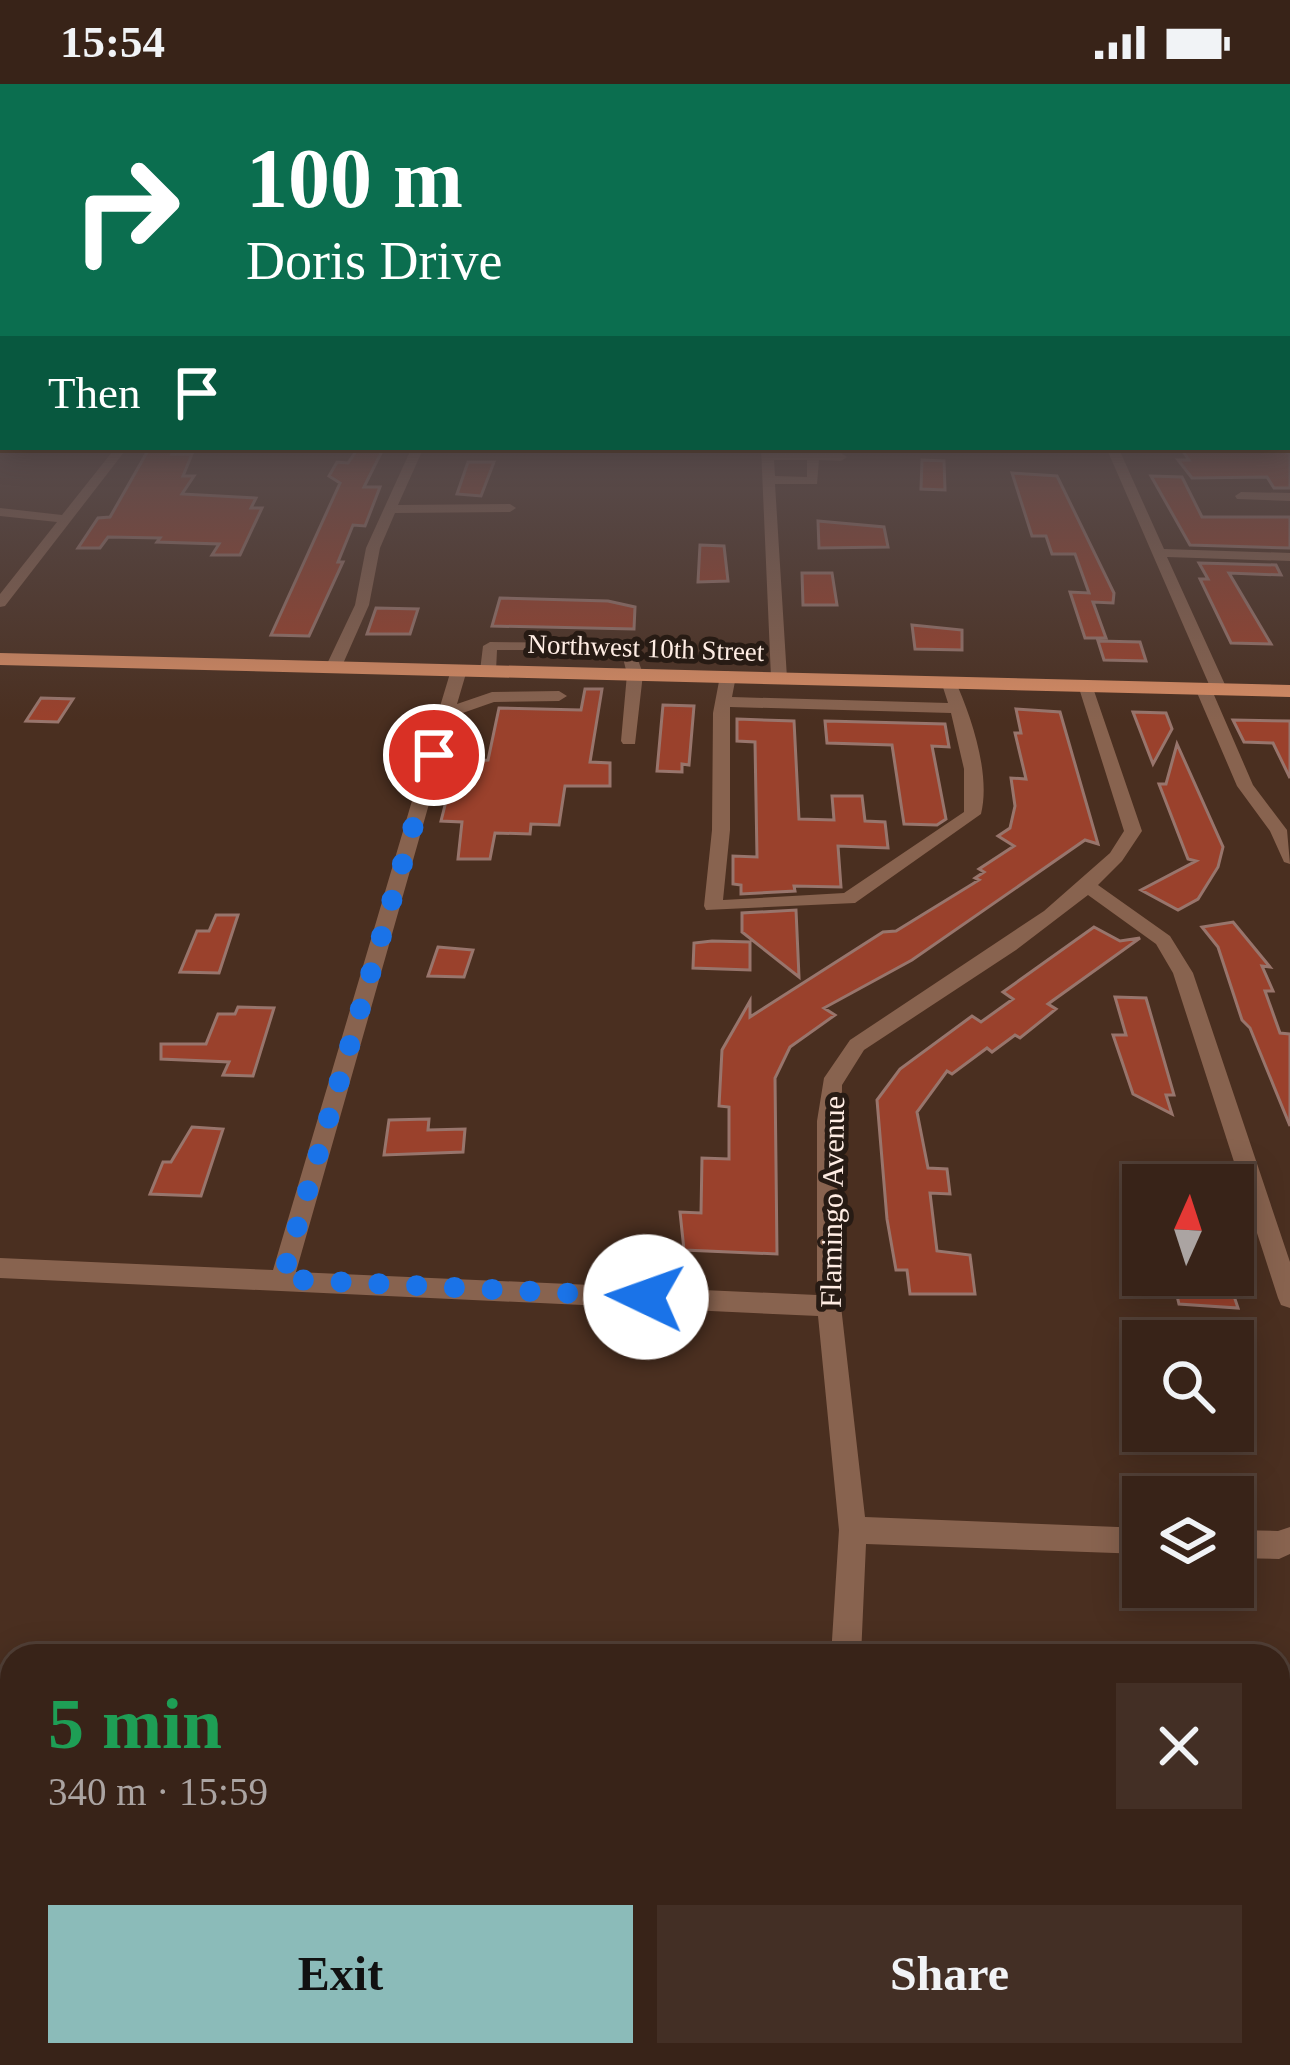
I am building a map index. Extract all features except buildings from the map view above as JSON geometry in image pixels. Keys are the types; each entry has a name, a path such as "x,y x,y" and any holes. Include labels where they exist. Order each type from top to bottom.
{"main road":[{"name":"Northwest 10th Street","path":"0,659 1290,691"}],"street":[{"path":"0,603 53,535"},
{"path":"334,667 362,604 378,535"},
{"path":"772,535 779,678"},
{"path":"1151,535 1245,786 1278,830 1290,858"},
{"path":"1159,553 1290,557"},
{"path":"282,1279 459,670"},
{"path":"629,741 635,674"},
{"path":"728,676 721,713 722,830 713,906 848,899 955,830 977,805 949,681"},
{"name":"Flamingo Avenue","path":"846,1644 853,1531 829,1306 831,1084 857,1045 1089,887 1124,852 1133,832 1086,685"},
{"path":"446,713 492,697 559,696"},
{"path":"726,702 957,708"},
{"path":"1089,887 1163,940 1183,973 1290,1298"},
{"path":"0,1268 829,1306"},
{"path":"853,1531 1122,1539"},
{"path":"1254,1544 1279,1545 1290,1540"}],"route":[{"path":"434,755 282,1279 646,1297"}]}
